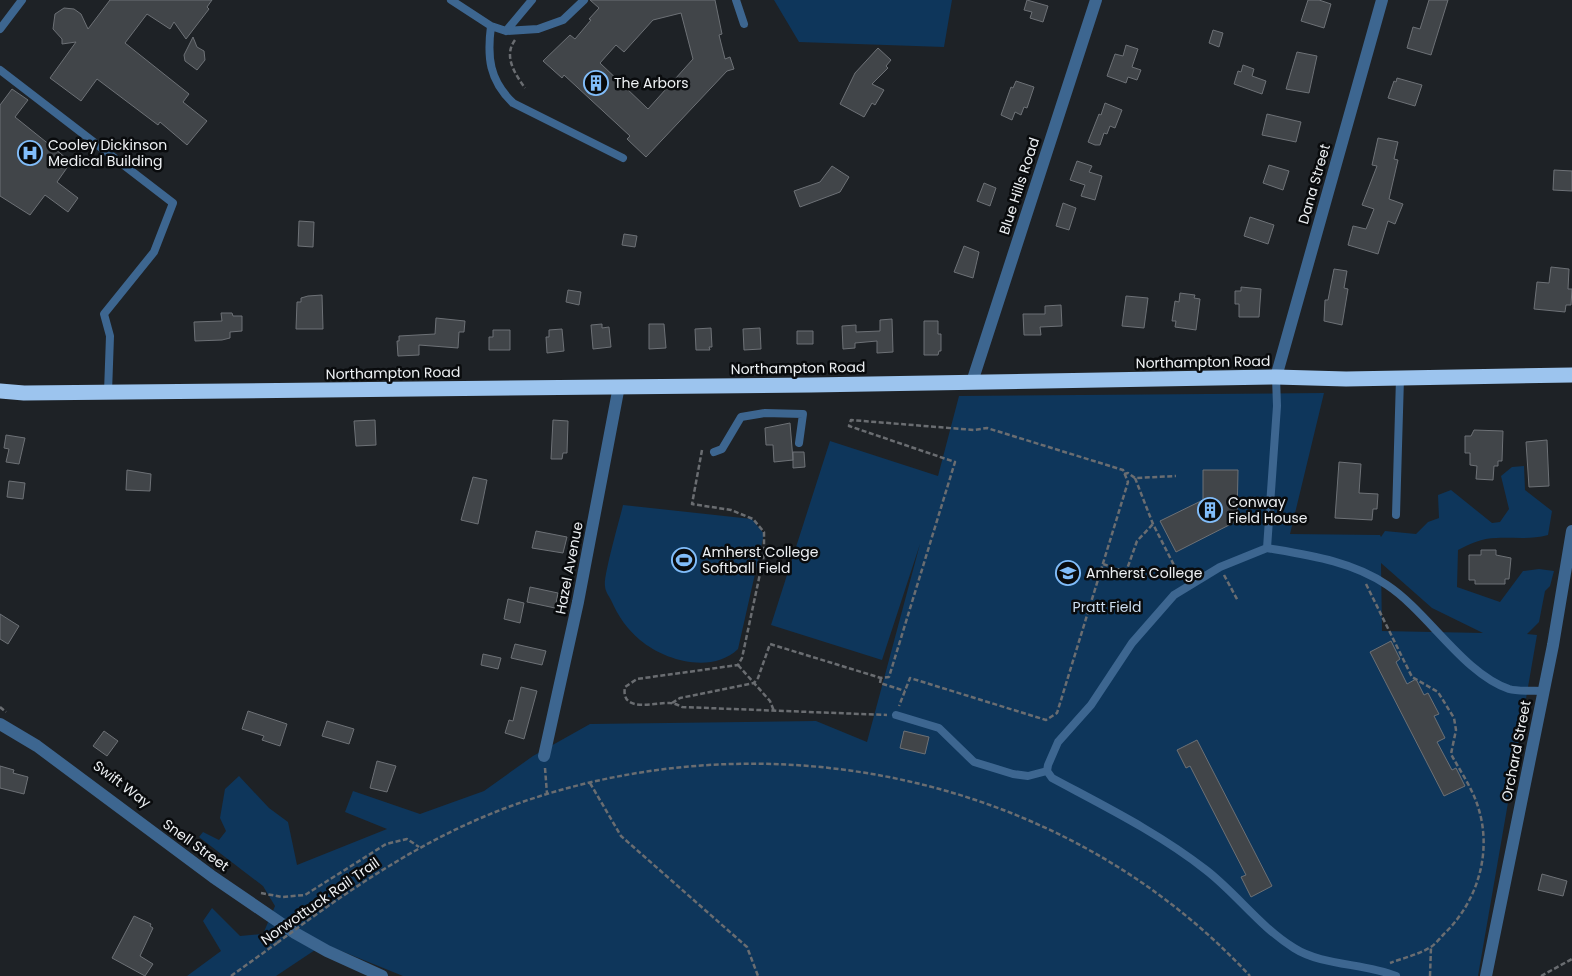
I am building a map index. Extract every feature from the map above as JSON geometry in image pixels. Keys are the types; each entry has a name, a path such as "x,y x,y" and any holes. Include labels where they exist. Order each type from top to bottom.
{"highway":[{"name":"Northampton Road","path":"0,391 24,393 972,382 1276,376 1400,378 1572,376"},
{"name":"Northampton Road","path":"0,398 24,393"}],"street":[{"name":"Blue Hills Road","path":"972,382 1096,0"},
{"name":"Dana Street","path":"1276,376 1382,0"},
{"name":"Hazel Avenue","path":"544,756 578,602 619,386"},
{"name":"Orchard Street","path":"1486,976 1544,691 1572,531"},
{"name":"Snell Street","path":"0,724 37,746 199,867 295,933 327,951 382,976"}],"lane":[{"path":"0,29 22,0"},
{"path":"451,0 491,26 506,31 538,28 564,20 584,0"},
{"path":"506,31 532,0"},
{"path":"736,0 744,24"},
{"path":"491,26 488,48 493,73 500,91 513,103 623,158"},
{"path":"0,70 173,204 154,252 104,314 110,336 108,392"},
{"path":"1267,548 1276,406 1276,376"},
{"path":"1396,515 1400,378"},
{"path":"714,452 722,449 741,417 753,414 803,414 799,443"},
{"path":"1396,976 1378,969 1330,961 1296,950 1270,931 1240,900 1186,854 1052,778 1047,771 1048,765 1058,742 1091,705 1132,643 1174,595 1220,567 1267,548 1316,556 1348,566 1387,585 1486,678 1511,689 1544,691"},
{"path":"896,715 939,728 974,762 1013,774 1028,776 1047,771"}],"path":[{"path":"672,703 682,707 896,715 910,678 1046,720 1057,713 1128,482 1122,470 987,428 974,430 851,420 849,426 955,462 892,672 889,677 881,678 770,644 758,678 754,683 680,698 672,703 639,706 631,703 626,697 625,687 637,679 738,666"},
{"path":"702,450 692,504 731,510 753,519 764,532 765,538 764,555 742,658 738,666"},
{"path":"1124,474 1128,473 1135,478 1152,524 1185,587"},
{"path":"1135,478 1176,476"},
{"path":"1103,564 1126,572 1137,541 1152,524"},
{"path":"1220,567 1238,601"},
{"path":"1363,573 1366,585 1412,677 1438,692 1454,718 1456,730 1451,754 1476,800 1482,823 1484,847 1475,891 1453,926 1431,947 1378,969"},
{"path":"738,666 770,701 774,711"},
{"path":"881,678 880,683 905,691"},
{"path":"0,708 7,712"},
{"path":"544,756 547,794"},
{"name":"Norwottuck Rail Trail","path":"231,976 366,879 419,848 481,818 547,794 590,783 678,767 758,762 856,770 960,795 1016,814 1052,831 1118,867 1152,889 1190,918 1250,976"},
{"path":"590,783 621,836 747,947 758,976"},
{"path":"257,892 282,897 305,895 386,844 407,839 419,848"},
{"path":"1430,976 1431,947"},
{"path":"1541,976 1572,959"}],"green space":[{"path":"774,0 952,0 944,47 799,42"},
{"name":"Amherst College","path":"1324,393 1290,534 1380,535 1381,537 1385,531 1416,534 1428,522 1439,518 1438,495 1451,490 1492,523 1500,522 1509,509 1501,476 1512,467 1524,466 1525,490 1552,511 1548,535 1528,538 1491,538 1458,550 1457,587 1500,602 1523,571 1539,569 1554,571 1550,586 1545,591 1539,622 1527,634 1537,635 1478,976 403,976 324,944 276,976 187,976 221,951 203,921 212,908 240,936 263,934 275,906 263,886 199,837 203,832 219,840 226,831 220,818 225,789 239,776 269,808 288,822 297,865 387,829 345,812 353,791 420,814 484,791 533,756 590,724 816,721 867,742 920,544 882,660 771,625 830,441 938,476 959,396","holes":["1381,563 1432,608 1483,633 1382,631"]},
{"name":"Amherst College Softball Field","path":"623,505 752,519 764,534 738,649 727,657 715,661 689,662 662,654 640,640 627,627 606,592 605,586 609,560"}],"building":[{"path":"110,0 212,0 207,7 209,9 186,39 174,22 170,29 147,14 125,43 189,94 183,102 207,121 187,145 160,122 158,125 97,79 81,101 50,78 76,42 62,44 62,39 53,29 55,14 64,8 74,9 81,14 88,29"},
{"name":"The Arbors","path":"590,0 715,0 722,34 719,35 725,59 730,57 734,69 727,71 646,157 627,139 630,136 564,75 562,78 543,61 570,35 575,39 599,8","holes":["681,13 693,59 648,109 600,63 616,45 624,52 653,20"]},
{"path":"1027,0 1048,6 1043,22 1030,18 1032,12 1024,10"},
{"path":"1308,0 1319,0 1331,4 1324,28 1301,21"},
{"path":"1429,0 1448,0 1431,55 1407,48 1413,27 1420,29"},
{"path":"1213,30 1223,33 1219,47 1209,43"},
{"path":"193,37 197,47 204,51 205,60 197,70 185,61 184,55"},
{"path":"1126,45 1138,49 1132,67 1141,70 1137,80 1128,77 1126,83 1107,76 1115,54 1123,56"},
{"path":"878,48 891,60 886,66 888,68 872,84 884,90 875,105 872,103 864,117 840,104 855,73"},
{"path":"1297,52 1317,56 1309,93 1286,89"},
{"path":"1243,65 1254,69 1252,76 1266,81 1262,94 1234,84 1238,71 1241,72"},
{"path":"1397,78 1422,85 1415,106 1388,98 1394,81 1396,82"},
{"path":"1016,81 1034,87 1027,108 1024,107 1021,115 1015,112 1012,120 1001,115 1011,87 1013,88"},
{"name":"Cooley Dickinson Medical Building","path":"12,89 28,100 15,117 71,162 57,182 78,198 68,212 45,195 30,215 0,196 0,105"},
{"path":"1105,103 1122,110 1115,128 1110,126 1107,134 1104,133 1100,145 1095,145 1088,142"},
{"path":"1267,114 1301,122 1296,142 1262,135"},
{"path":"1378,138 1398,142 1394,159 1398,160 1389,199 1403,204 1395,224 1388,221 1378,254 1348,245 1353,226 1366,229 1374,209 1362,205 1377,166 1372,165"},
{"path":"1077,161 1092,166 1089,172 1102,176 1095,200 1081,196 1085,185 1070,180"},
{"path":"1269,165 1289,171 1283,190 1263,183"},
{"path":"832,166 849,177 840,192 800,207 794,191 820,182"},
{"path":"1554,170 1572,171 1572,191 1553,190"},
{"path":"984,183 996,188 990,206 977,201"},
{"path":"1063,203 1076,208 1069,230 1056,226"},
{"path":"1250,217 1274,225 1268,244 1244,236"},
{"path":"299,221 314,222 313,247 298,246"},
{"path":"624,234 637,236 635,247 622,245"},
{"path":"964,246 979,252 973,278 954,272"},
{"path":"1551,267 1569,269 1568,289 1572,289 1571,305 1566,305 1565,312 1534,309 1537,282 1549,283"},
{"path":"1334,269 1347,271 1344,288 1348,289 1342,325 1324,321 1325,300 1328,300"},
{"path":"1241,287 1261,289 1259,317 1239,317 1239,304 1235,304 1235,291 1241,291"},
{"path":"568,290 581,292 579,305 566,302"},
{"path":"1180,293 1195,295 1194,298 1200,299 1196,330 1175,327 1176,321 1172,321 1175,301 1179,302"},
{"path":"322,295 323,329 296,329 297,302 301,302 301,298 308,296"},
{"path":"1126,296 1148,298 1144,328 1122,326"},
{"path":"1061,305 1062,326 1040,327 1041,335 1024,335 1023,314 1045,314 1045,306"},
{"path":"221,313 232,313 233,316 242,316 242,331 230,332 230,338 222,340 195,341 194,322 222,321"},
{"path":"436,318 465,321 464,332 459,332 458,348 419,345 419,355 398,356 397,341 399,341 399,336 435,334"},
{"path":"892,319 893,352 877,353 877,341 855,343 855,348 843,349 842,326 856,325 856,332 880,331 880,320"},
{"path":"924,321 938,321 938,334 941,334 941,351 939,351 938,355 924,355"},
{"path":"602,324 602,328 609,327 611,347 593,349 591,325"},
{"path":"649,324 664,324 666,348 649,349"},
{"path":"711,328 712,347 709,347 710,350 696,350 695,329"},
{"path":"760,328 761,349 744,350 743,329"},
{"path":"562,329 564,351 547,353 546,337 549,337 549,330"},
{"path":"493,330 510,330 510,350 489,350 489,337 493,337"},
{"path":"797,331 813,331 813,344 797,344"},
{"path":"375,420 376,445 356,446 354,421"},
{"path":"553,420 568,421 567,453 563,453 562,459 551,459"},
{"path":"790,423 793,460 774,462 773,445 766,445 765,428"},
{"path":"1474,430 1503,431 1502,461 1498,461 1498,466 1494,466 1493,480 1476,479 1477,466 1470,465 1470,453 1465,453 1465,436 1471,436"},
{"path":"6,435 25,438 19,464 6,462 9,449 4,448"},
{"path":"1547,440 1549,486 1529,487 1526,442"},
{"path":"793,452 804,452 805,467 793,468"},
{"path":"1339,462 1361,464 1359,493 1378,494 1377,509 1373,509 1372,520 1335,518"},
{"path":"127,470 151,474 150,491 126,490"},
{"name":"Conway Field House","path":"1203,470 1238,470 1237,521 1176,552 1160,521 1203,500"},
{"path":"473,477 487,480 478,524 461,520"},
{"path":"9,481 25,483 23,499 7,497"},
{"path":"536,531 567,537 563,553 532,548"},
{"path":"1481,550 1496,550 1496,555 1511,558 1509,579 1505,579 1505,584 1475,584 1475,580 1469,580 1469,555 1481,555"},
{"path":"530,587 558,593 555,608 527,602"},
{"path":"508,599 524,603 520,623 504,619"},
{"path":"0,614 19,626 8,644 0,639"},
{"path":"1391,641 1400,659 1396,662 1407,684 1416,679 1424,695 1428,693 1439,714 1434,716 1445,738 1437,742 1452,770 1456,768 1465,786 1444,796 1370,652"},
{"path":"515,644 546,651 542,665 511,658"},
{"path":"483,654 501,658 498,669 481,665"},
{"path":"521,687 537,691 524,739 505,733 509,720 513,721"},
{"path":"248,711 287,724 280,746 262,740 264,736 242,729"},
{"path":"327,721 354,729 349,744 322,736"},
{"path":"104,731 118,741 107,756 93,746"},
{"path":"904,731 929,737 925,754 900,748"},
{"path":"1197,740 1272,886 1251,897 1241,877 1246,875 1190,766 1186,768 1177,750"},
{"path":"377,761 396,766 387,792 370,788"},
{"path":"0,766 14,770 13,773 28,777 24,794 0,788"},
{"path":"1542,874 1567,881 1563,896 1538,890"},
{"path":"134,916 151,924 150,926 153,928 140,956 153,964 145,976 112,958"}],"place":[{"name":"The Arbors","path":"596,83"},
{"name":"Cooley Dickinson Medical Building","path":"30,153"},
{"name":"Conway Field House","path":"1210,510"},
{"name":"Amherst College Softball Field","path":"684,560"},
{"name":"Amherst College","path":"1068,573"}],"park label":[{"name":"Pratt Field","path":"1107,607"}]}
